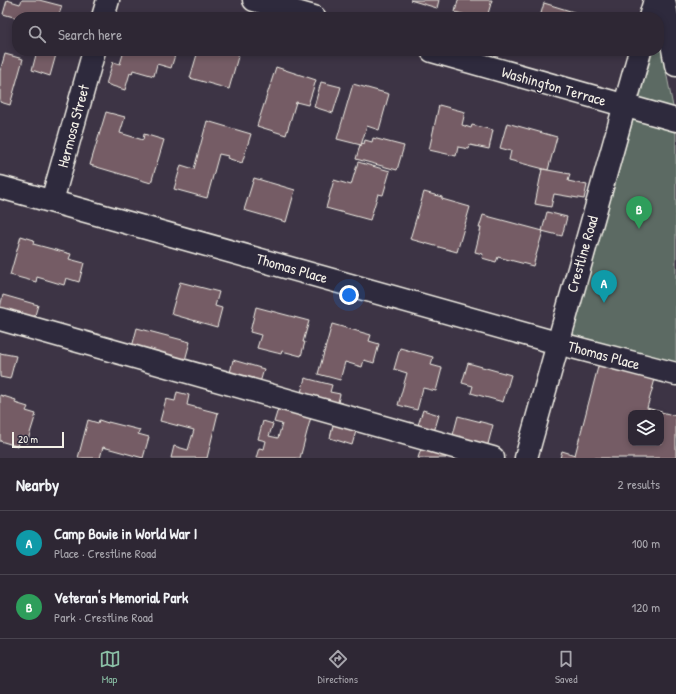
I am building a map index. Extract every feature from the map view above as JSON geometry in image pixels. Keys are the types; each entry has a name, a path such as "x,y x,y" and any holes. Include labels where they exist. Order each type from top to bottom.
{"street":[{"path":"104,12 108,0"},
{"path":"254,0 296,12"},
{"path":"651,12 655,0"},
{"path":"664,0 676,65"},
{"name":"Hermosa Street","path":"52,202 93,56"},
{"name":"Washington Terrace","path":"449,56 676,120"},
{"name":"Crestline Road","path":"526,458 639,56"},
{"name":"Thomas Place","path":"0,187 558,343 676,374"},
{"path":"0,320 493,458"}],"green space":[{"path":"652,56 663,56 676,122 676,366 571,335"}],"building":[{"path":"7,0 20,4 22,0 39,0 62,6 60,12 12,12 12,17 3,14"},
{"path":"410,0 439,0 437,8"},
{"path":"458,0 492,0 488,12 455,12"},
{"path":"544,3 574,12 541,12"},
{"path":"5,54 23,59 10,105 0,102 0,71"},
{"path":"36,56 56,56 50,76 32,70"},
{"path":"122,56 175,56 171,68 157,64 154,76 133,70 132,74 130,73 125,90 106,84 113,62 120,64"},
{"path":"197,56 238,56 229,89 190,78"},
{"path":"276,67 316,80 308,105 296,102 286,135 257,126"},
{"path":"321,82 341,87 333,113 314,107"},
{"path":"353,84 389,94 379,130 367,126 361,145 337,139"},
{"path":"439,105 465,112 462,125 471,128 472,125 493,130 489,149 470,145 469,149 458,147 456,156 429,150"},
{"path":"106,112 125,117 120,133 143,140 144,134 164,140 151,183 90,165"},
{"path":"207,121 251,134 242,163 227,158 228,156 219,154 207,198 174,189 181,165 194,169"},
{"path":"507,123 557,137 548,170 509,160 511,151 500,148"},
{"path":"373,138 404,146 397,170 356,159 360,145 361,146 362,143 364,144 365,140 372,142"},
{"path":"358,162 390,171 383,195 378,194 370,220 326,208 334,180 351,185"},
{"path":"542,169 570,174 568,181 587,185 584,199 554,194 551,207 535,204"},
{"path":"254,178 295,190 286,222 244,210"},
{"path":"424,192 470,207 457,252 410,239"},
{"path":"547,212 567,217 562,236 542,231"},
{"path":"483,215 543,231 533,266 498,257 496,262 482,258 483,254 475,252"},
{"path":"21,236 34,240 33,244 71,254 69,259 84,263 79,282 66,278 64,285 37,277 36,282 10,275"},
{"path":"180,282 219,292 215,306 222,308 217,327 171,314"},
{"path":"3,295 38,305 33,322 0,313"},
{"path":"256,307 309,321 301,356 282,351 281,354 257,348 261,335 250,332"},
{"path":"332,324 371,335 369,341 379,344 374,363 364,360 362,367 345,362 340,380 318,374"},
{"path":"137,328 190,342 184,364 131,351"},
{"path":"400,348 433,357 431,365 442,368 436,391 423,388 417,410 398,405 407,373 394,369"},
{"path":"0,353 16,356 10,379 0,377"},
{"path":"233,360 264,369 259,386 229,377"},
{"path":"468,363 511,375 503,402 471,393 473,386 462,383"},
{"path":"599,363 655,379 647,408 654,410 628,410 628,446 664,446 664,413 676,416 676,458 560,458 562,451 575,455"},
{"path":"305,378 332,385 330,392 340,394 337,406 300,396"},
{"path":"177,392 189,395 187,405 218,413 207,458 171,458 174,446 188,450 194,430 160,421 166,399 175,401"},
{"path":"0,395 16,400 15,403 28,407 26,411 36,414 27,443 19,440 17,446 0,441"},
{"path":"281,404 312,413 300,458 256,458 259,448 264,449 266,441 258,439 263,421 273,424 269,436 278,438 282,424 274,422"},
{"path":"423,410 439,415 434,432 417,428"},
{"path":"458,416 493,425 487,448 452,439"},
{"path":"335,417 358,424 352,445 330,438"},
{"path":"88,420 98,423 99,420 140,430 138,434 149,437 143,458 103,447 100,458 78,458"},
{"path":"423,442 448,449 446,458 418,458"}],"place":[{"name":"Veteran's Memorial Park","path":"639,229"},
{"name":"Camp Bowie in World War I","path":"604,303"}]}
